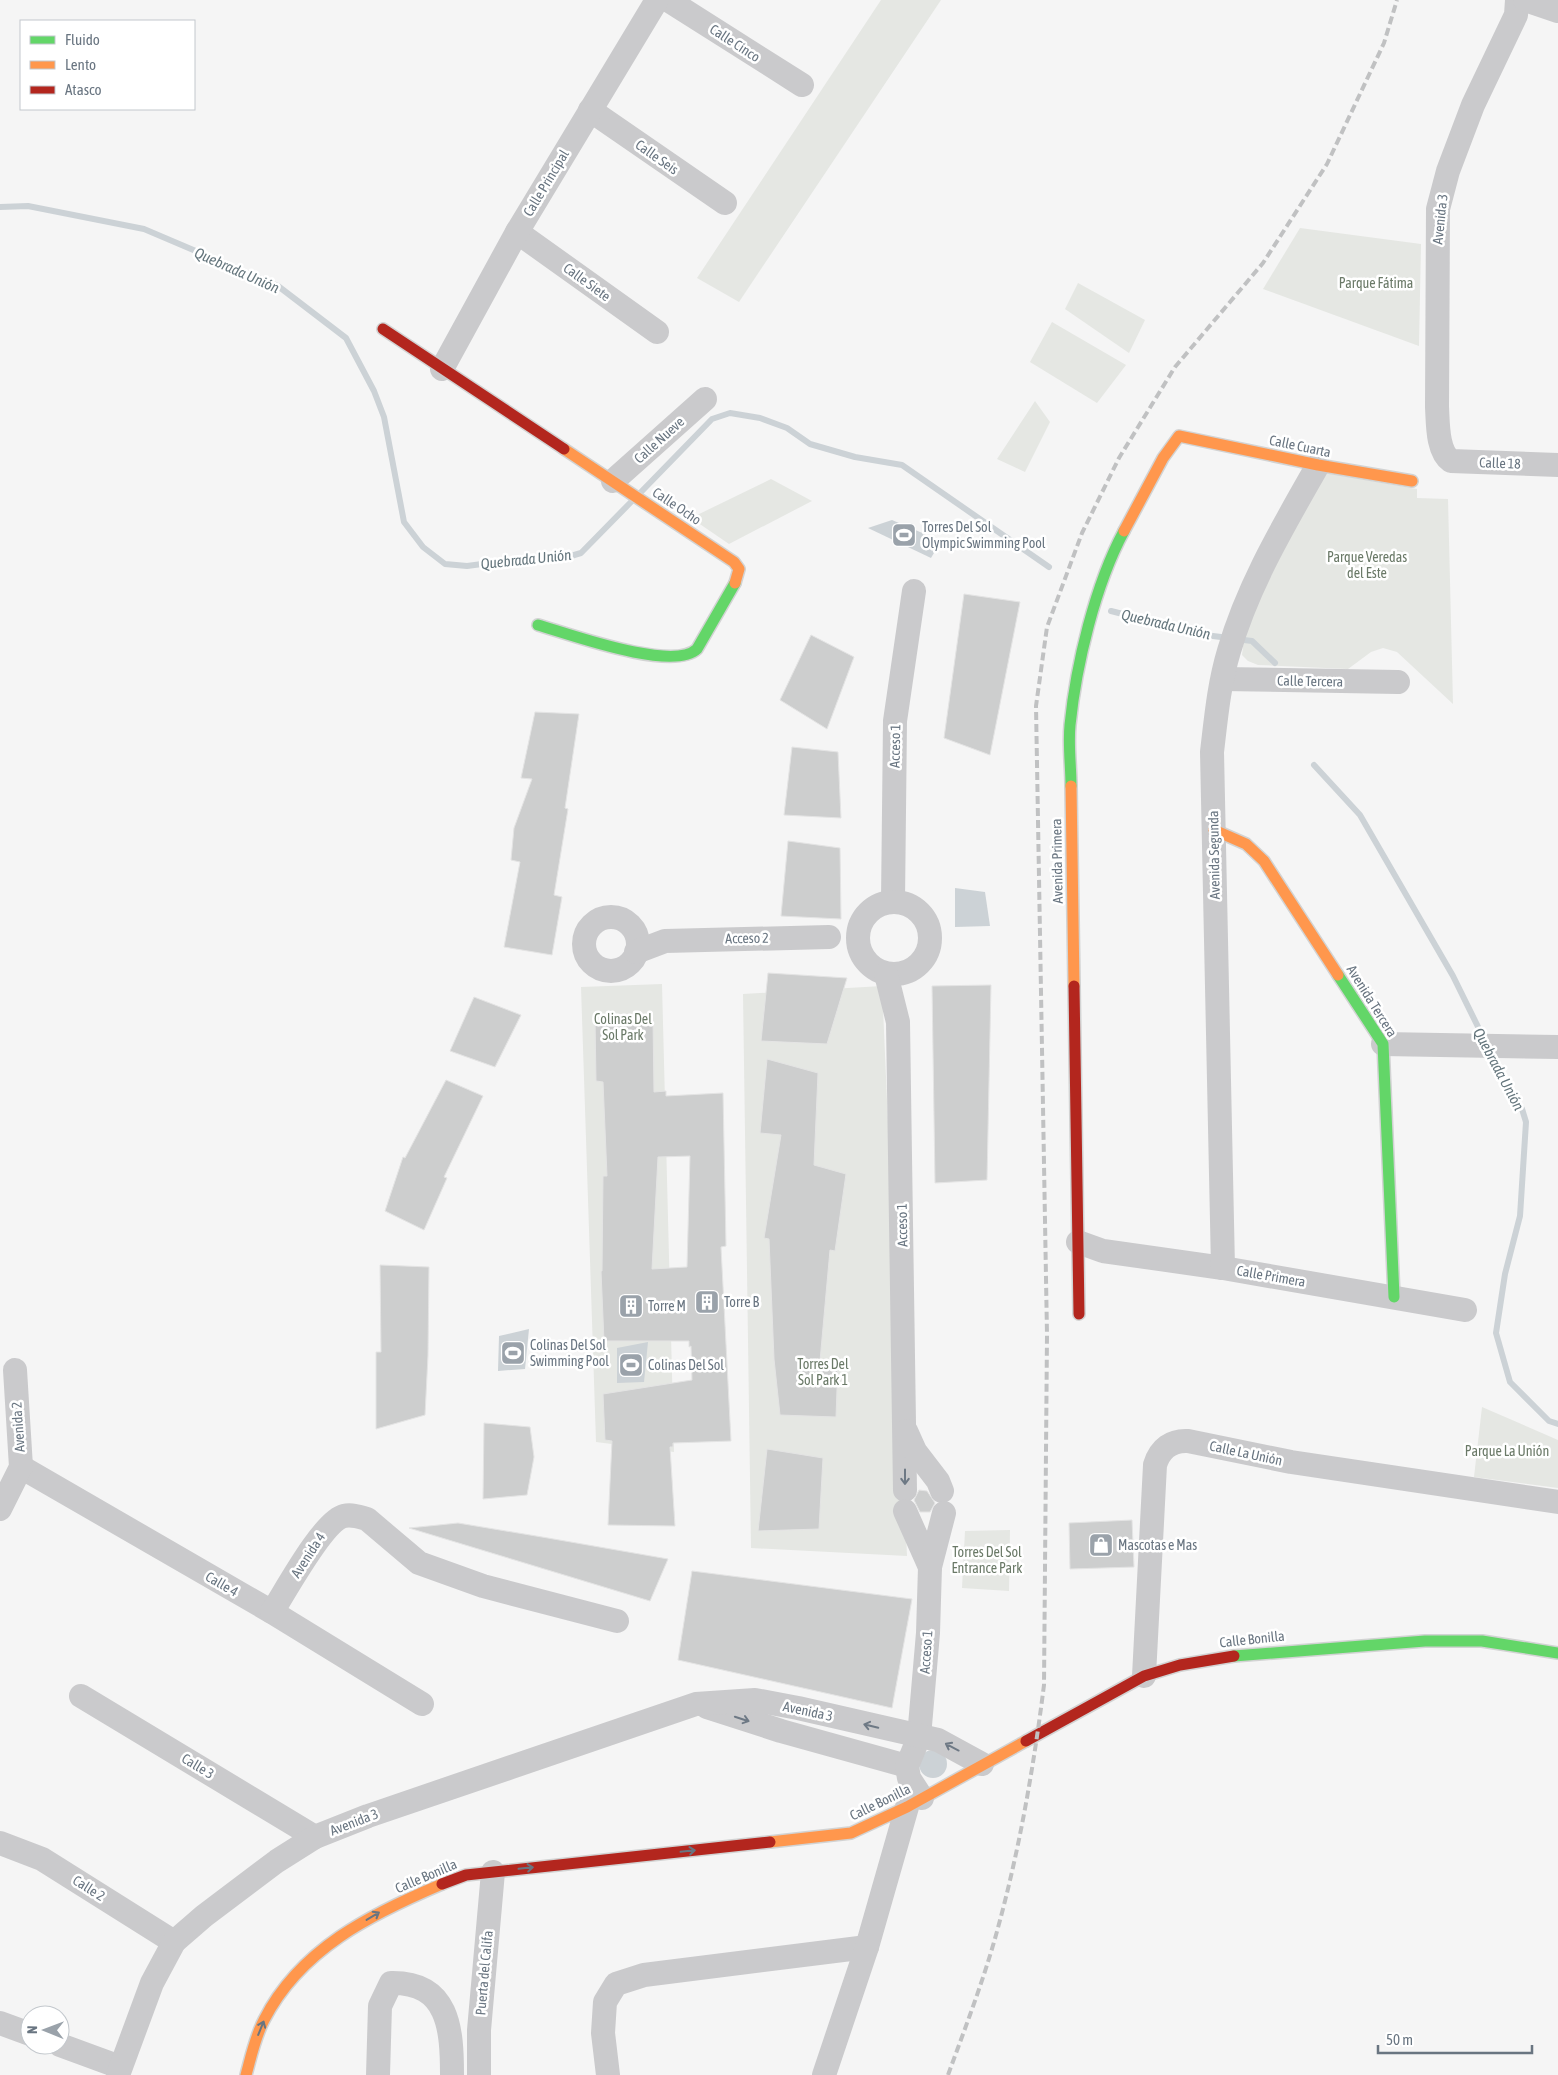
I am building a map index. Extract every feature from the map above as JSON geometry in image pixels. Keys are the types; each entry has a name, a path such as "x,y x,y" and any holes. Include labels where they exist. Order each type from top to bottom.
{"street":[{"name":"Calle Principal","path":"442,369 517,232 657,0"},
{"name":"Calle Cinco","path":"668,0 802,85"},
{"name":"Avenida 3","path":"1445,453 1437,407 1438,209 1448,170 1473,105 1516,15 1517,0"},
{"path":"1525,0 1558,12"},
{"name":"Calle Seis","path":"590,110 725,203"},
{"name":"Calle Siete","path":"517,232 657,332"},
{"name":"Calle Ocho","path":"383,329 734,562 739,569 736,579 700,643 691,654 680,658 664,658 538,625"},
{"name":"Calle Nueve","path":"622,487 705,399"},
{"name":"Calle Cuarta","path":"1183,436 1318,465 1412,482"},
{"name":"Avenida Primera","path":"1079,1314 1070,726 1085,640 1112,553 1168,450 1177,437 1183,436"},
{"name":"Calle 18","path":"1445,453 1448,458 1456,462 1558,465"},
{"name":"Avenida Segunda","path":"1223,1268 1212,752 1229,651 1249,597 1272,547 1318,465"},
{"name":"Acceso 1","path":"898,1022 910,971 918,965 929,946 927,925 914,908 904,903 893,901 895,721 914,592"},
{"name":"Calle Tercera","path":"1223,679 1398,682"},
{"name":"Avenida Tercera","path":"1214,830 1246,844 1264,861 1383,1044 1394,1297"},
{"path":"893,901 880,904 868,912 860,924 857,937 859,950 865,961 875,970 886,974 910,971"},
{"name":"Acceso 2","path":"635,941 828,937 860,924"},
{"name":"Acceso 2","path":"828,937 859,950"},
{"name":"Acceso 1","path":"886,974 898,1022 905,1500 908,1520 921,1542 930,1567"},
{"path":"1383,1044 1558,1047"},
{"name":"Calle Primera","path":"1078,1242 1103,1251 1223,1268 1465,1310"},
{"name":"Avenida 2","path":"0,1509 21,1467 15,1370"},
{"name":"Acceso 1","path":"905,1429 916,1451 938,1481 943,1502 930,1567 928,1633 919,1737"},
{"name":"Calle La Unión","path":"1144,1676 1155,1465 1158,1456 1176,1441 1188,1441 1291,1462 1558,1502"},
{"name":"Calle 4","path":"21,1467 272,1612 422,1704"},
{"name":"Avenida 4","path":"272,1612 326,1528 345,1516 357,1516 367,1519 419,1563 483,1586 617,1620"},
{"name":"Calle Bonilla","path":"246,2075 255,2042 266,2015 294,1974 325,1946 378,1913 421,1892 466,1874 851,1833 915,1803 982,1764 1144,1676 1218,1657 1425,1641 1482,1641 1558,1653"},
{"name":"Calle 3","path":"81,1696 315,1837"},
{"name":"Avenida 3","path":"120,2071 152,1983 174,1942 204,1916 277,1862 315,1837 378,1813 696,1704 755,1700 798,1708 938,1740 982,1764"},
{"name":"Avenida 3","path":"696,1704 781,1731 907,1766"},
{"path":"824,2075 915,1803 907,1766 919,1737"},
{"name":"Calle 2","path":"0,1843 42,1859 174,1942"},
{"name":"Puerta del Califa","path":"479,2075 479,2030 493,1872"},
{"path":"608,2075 603,2033 605,2002 616,1984 644,1975 867,1947"},
{"path":"378,2075 380,2006 391,1983 406,1983 427,1989 442,2008 452,2040 452,2075"},
{"path":"0,2024 20,2031"},
{"path":"70,2049 120,2071"}],"green space":[{"path":"881,0 941,0 739,302 697,278"},
{"name":"Parque Fátima","path":"1300,228 1421,244 1419,346 1263,289"},
{"path":"1078,283 1145,320 1129,353 1065,309"},
{"path":"1052,322 1126,365 1097,403 1030,362"},
{"path":"1035,401 1050,422 1025,472 997,459"},
{"name":"Parque Veredas del Este","path":"1326,473 1417,489 1417,498 1448,499 1453,704 1397,652 1383,648 1371,652 1348,669 1258,665 1248,661 1242,655 1245,630 1276,556"},
{"path":"771,479 812,501 729,544 691,518"},
{"name":"Colinas Del Sol Park","path":"662,984 674,1452 596,1442 581,987"},
{"name":"Torres Del Sol Park 1","path":"882,986 907,1556 751,1548 743,994"},
{"name":"Parque La Unión","path":"1482,1407 1558,1440 1558,1488 1474,1477"},
{"name":"Torres Del Sol Entrance Park","path":"1010,1530 1009,1591 962,1588 965,1531"}],"shaded area":[{"name":"Torres Del Sol Olympic Swimming Pool","path":"892,520 941,541 931,558 868,528"},
{"path":"955,888 985,892 990,926 955,927"},
{"name":"Colinas Del Sol Swimming Pool","path":"529,1329 525,1369 498,1371 499,1336"},
{"name":"Colinas Del Sol","path":"648,1342 644,1382 617,1383 617,1348"},
{"path":"933,1750 943,1754 947,1764 943,1774 933,1778 923,1774 919,1764 923,1754"}],"building":[{"path":"964,594 1020,602 990,755 944,738"},
{"path":"811,635 854,657 827,729 780,700"},
{"path":"535,712 579,714 565,808 568,809 554,895 562,897 552,955 504,947 520,862 511,860 514,828 532,779 521,778"},
{"path":"792,747 838,752 841,818 784,815"},
{"path":"788,841 840,848 841,919 781,916"},
{"path":"768,973 847,978 827,1044 761,1041"},
{"path":"991,985 987,1180 935,1183 932,986"},
{"path":"474,997 521,1015 495,1067 450,1051"},
{"path":"595,1018 653,1020 654,1092 666,1091 666,1096 723,1093 726,1246 721,1247 731,1441 673,1443 673,1447 670,1447 675,1526 608,1525 612,1441 605,1440 603,1394 692,1380 691,1346 689,1347 689,1341 604,1341 601,1271 603,1176 607,1176 603,1082 596,1081","holes":["690,1156 687,1267 652,1269 658,1157"]},
{"path":"767,1059 818,1073 814,1165 846,1174 835,1251 830,1250 820,1361 838,1362 836,1417 780,1415 774,1359 769,1239 764,1238 781,1135 760,1133"},
{"path":"446,1080 483,1096 444,1177 447,1178 424,1230 385,1211 403,1157 405,1158"},
{"path":"380,1265 429,1267 428,1355 425,1415 376,1429 376,1352 381,1352"},
{"path":"484,1423 530,1427 534,1457 527,1495 483,1499"},
{"path":"767,1449 823,1458 819,1529 758,1531"},
{"path":"919,1490 927,1491 935,1503 930,1512 920,1512 914,1500"},
{"name":"Mascotas e Mas","path":"1132,1520 1134,1567 1070,1569 1069,1523"},
{"path":"458,1523 668,1559 650,1601 409,1528"},
{"path":"692,1571 912,1599 892,1708 678,1660"}],"waterway":[{"name":"Quebrada Unión","path":"0,207 28,206 144,229 278,286 346,338 374,391 384,417 404,522 423,547 445,564 467,566 550,555 564,558 581,553 632,501"},
{"name":"Quebrada Unión","path":"641,492 712,419 730,413 760,418 787,428 810,444 855,457 902,465 1049,567"},
{"name":"Quebrada Unión","path":"1111,611 1205,635 1221,637"},
{"name":"Quebrada Unión","path":"1244,640 1252,641 1275,663"},
{"name":"Quebrada Unión","path":"1314,765 1360,815 1453,976 1485,1041"},
{"name":"Quebrada Unión","path":"1489,1050 1500,1075 1522,1109 1526,1122 1520,1216 1505,1274 1496,1333 1510,1382 1549,1421 1558,1424"}],"railway":[{"path":"948,2075 984,1976 1003,1910 1024,1815 1044,1685 1047,1335 1036,706 1047,627 1082,533 1119,458 1175,367 1263,263 1327,164 1384,43 1397,0"}],"traffic: fast":[{"path":"1071,786 1070,725 1082,651 1104,576 1124,531"},
{"path":"538,625 596,643 644,654 685,655 697,649 735,583"},
{"path":"1338,975 1383,1044 1394,1297"},
{"path":"1234,1656 1425,1641 1482,1641 1558,1653"}],"traffic: slow":[{"path":"1124,531 1163,458 1179,436 1318,465 1412,481"},
{"path":"564,449 734,562 739,569 735,583"},
{"path":"1071,786 1074,986"},
{"path":"1214,830 1246,844 1264,861 1338,975"},
{"path":"770,1842 851,1833 907,1807 1026,1741"},
{"path":"246,2075 264,2020 279,1995 297,1973 317,1954 364,1921 442,1884"}],"traffic: jam":[{"path":"383,329 564,449"},
{"path":"1074,986 1079,1314"},
{"path":"1026,1741 1144,1676 1180,1665 1234,1656"},
{"path":"442,1884 466,1875 770,1842"}],"place":[{"name":"Torres Del Sol Olympic Swimming Pool","path":"904,535"},
{"name":"Torre B","path":"707,1302"},
{"name":"Torre M","path":"631,1306"},
{"name":"Colinas Del Sol Swimming Pool","path":"513,1353"},
{"name":"Colinas Del Sol","path":"631,1365"},
{"name":"Mascotas e Mas","path":"1101,1545"}]}
